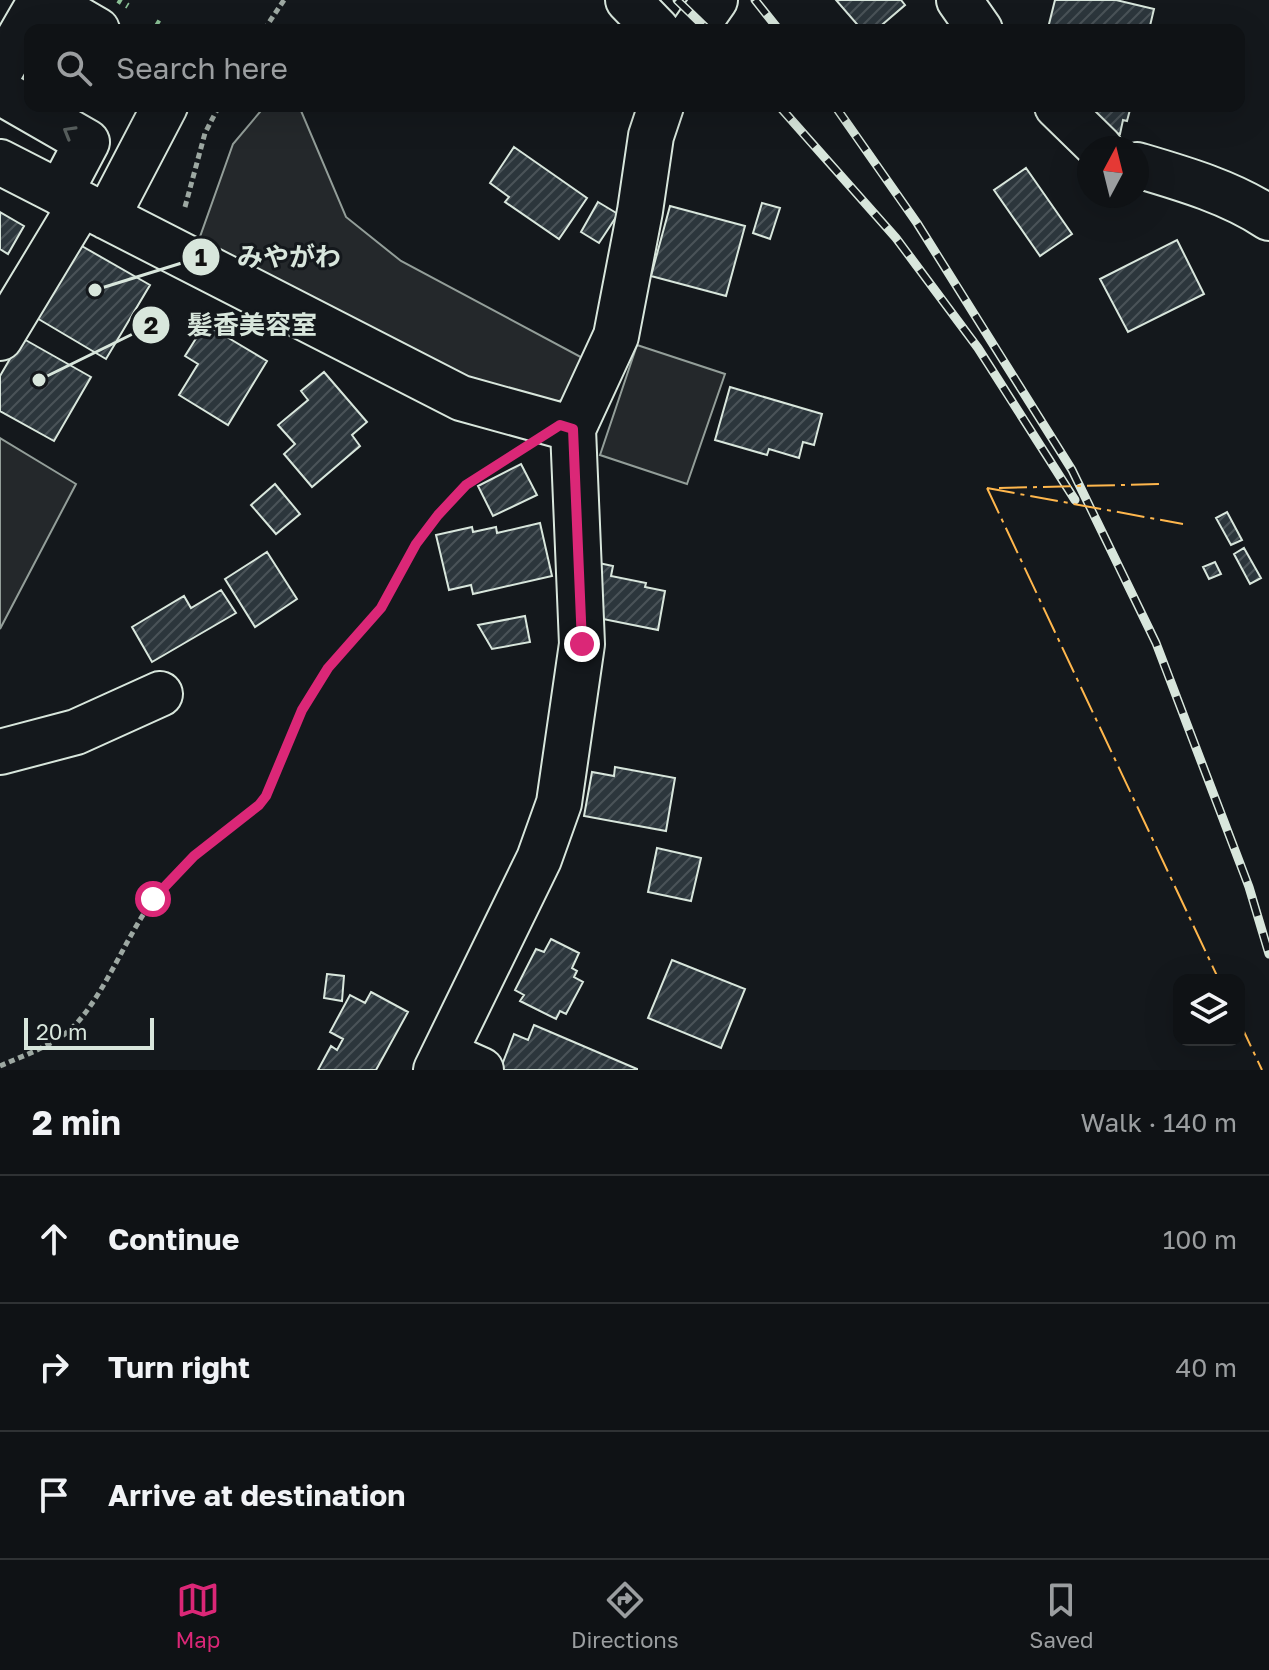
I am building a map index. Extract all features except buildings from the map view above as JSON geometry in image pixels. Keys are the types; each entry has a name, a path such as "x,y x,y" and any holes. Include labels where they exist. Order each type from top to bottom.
{"street":[{"path":"28,24 43,0 86,24"},
{"path":"628,0 651,24"},
{"path":"698,24 715,0"},
{"path":"959,0 976,24"},
{"path":"0,71 24,31"},
{"path":"0,92 24,106"},
{"path":"35,112 87,142 82,205"},
{"path":"0,338 82,205 160,112"},
{"path":"454,1065 559,803 582,644 567,427 616,336 651,136 659,112"},
{"path":"1063,112 1088,136"},
{"path":"0,162 461,398 567,427"},
{"path":"1149,169 1252,206 1269,218"},
{"path":"0,752 76,732 160,694"}],"path":[{"path":"268,24 284,0"},
{"path":"185,207 205,133 216,112"},
{"path":"0,1066 41,1048 67,1032 86,1010 153,899 194,856 259,805 266,796 302,710 321,679 381,608 416,544 438,515 466,485 567,427"}],"shaded area":[{"path":"260,112 302,112 346,217 401,261 592,363 579,395 545,405 490,389 196,248 233,144"},
{"path":"637,345 725,374 687,484 600,455"},
{"path":"0,438 76,484 0,629"}],"railway":[{"path":"677,0 702,24"},
{"path":"755,0 774,24"},
{"path":"784,112 896,238 978,348 1075,500"},
{"path":"839,112 917,223 1072,470 1156,643 1249,887 1269,954"}],"hedge":[{"path":"118,0 128,6"},
{"path":"156,22 160,24"}],"power":[{"path":"999,488 1162,484"},
{"path":"987,488 1216,974"},
{"path":"987,488 1183,524"},
{"path":"1245,1034 1262,1070"}],"place":[{"name":"みやがわ","path":"95,290"},
{"name":"髪香美容室","path":"39,380"}],"route":[{"path":"153,899 194,856 259,805 266,796 302,710 328,668 381,608 416,544 438,515 466,485 560,425 573,429 582,644"}]}
